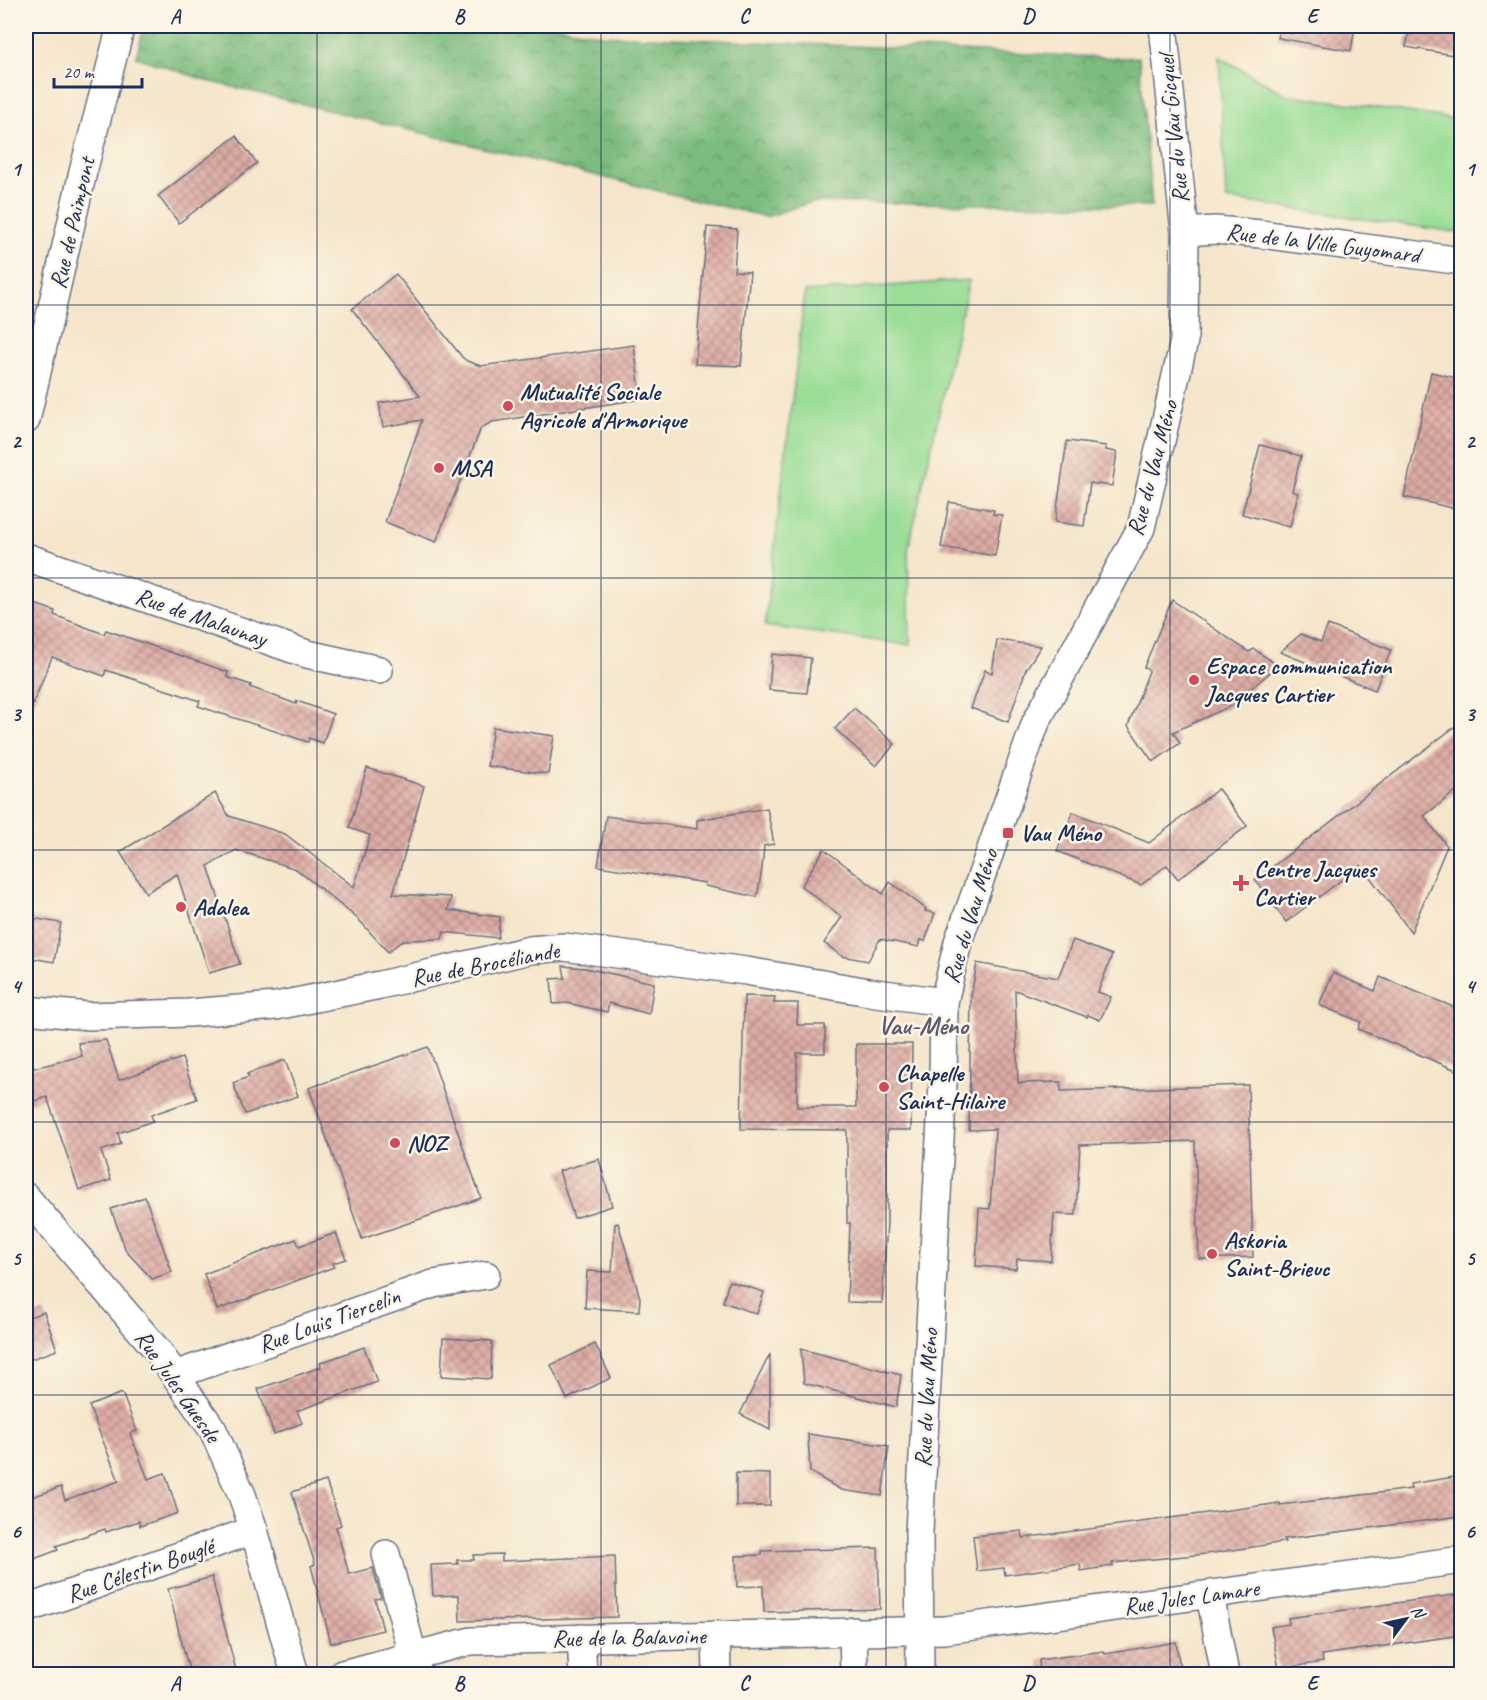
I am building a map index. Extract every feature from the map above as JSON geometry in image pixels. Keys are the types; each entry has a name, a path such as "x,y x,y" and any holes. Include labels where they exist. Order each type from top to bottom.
{"street":[{"name":"Rue de Paimpont","path":"26,420 83,172 121,26"},
{"name":"Rue du Vau Gicquel","path":"1163,26 1175,156 1185,232"},
{"name":"Rue de la Ville Guyomard","path":"1185,232 1215,230 1261,234 1461,261"},
{"name":"Rue du Vau Méno","path":"920,1674 919,1532 943,1083 944,1002 958,942 1036,722 1141,528 1184,341 1185,232"},
{"name":"Rue de Malaunay","path":"26,557 307,654 379,670"},
{"name":"Rue de Brocéliande","path":"26,1010 88,1016 189,1013 276,1006 380,985 530,950 564,947 746,970 869,992 944,1002"},
{"name":"Rue Jules Guesde","path":"26,1197 158,1351 213,1430 242,1495 254,1530 295,1674"},
{"name":"Rue Louis Tiercelin","path":"175,1375 433,1284 486,1275"},
{"name":"Rue Célestin Bouglé","path":"26,1609 254,1530"},
{"path":"386,1554 416,1665"},
{"name":"Rue Jules Lamare","path":"920,1630 945,1630 1461,1560"},
{"path":"1210,1595 1225,1674"},
{"name":"Rue de la Balavoine","path":"342,1674 416,1665 471,1641 920,1630"},
{"path":"853,1631 854,1674"},
{"path":"716,1635 717,1674"},
{"path":"581,1638 583,1674"}],"green space":[{"path":"144,26 555,26 603,35 1139,57 1152,206 812,202 766,217 208,81 136,57"},
{"path":"1219,57 1285,94 1461,120 1461,233 1226,199"},
{"path":"969,280 908,550 910,645 765,626 805,292"}],"building":[{"path":"1279,26 1355,26 1351,51 1278,38"},
{"path":"1410,26 1461,26 1459,56 1406,47"},
{"path":"236,136 257,163 179,223 158,196"},
{"path":"707,227 737,229 734,271 750,272 741,366 695,364"},
{"name":"Mutualité Sociale Agricole d'Armorique","path":"396,274 467,361 481,366 634,345 641,399 492,422 481,428 436,542 385,522 422,420 383,427 379,403 420,396 352,309"},
{"path":"1431,372 1461,379 1461,510 1404,497"},
{"path":"1067,441 1106,446 1106,450 1117,452 1112,486 1090,483 1084,526 1055,522"},
{"path":"1260,445 1301,456 1292,491 1298,493 1290,527 1242,514"},
{"path":"949,502 994,510 993,514 1002,515 995,556 941,547"},
{"name":"Espace communication Jacques Cartier","path":"1172,600 1249,652 1254,649 1278,666 1250,689 1255,695 1173,732 1180,743 1153,762 1128,726 1149,671 1144,667"},
{"path":"26,601 55,611 54,615 104,634 106,630 228,672 227,677 251,685 250,687 296,704 297,701 333,714 323,743 309,738 308,742 198,706 200,701 106,670 104,676 52,657 26,721"},
{"path":"1328,625 1391,650 1375,690 1280,652 1301,634 1321,642"},
{"path":"997,640 1041,646 1026,669 1008,722 971,708 985,670 992,673"},
{"path":"772,654 811,658 807,693 769,690"},
{"path":"854,708 895,744 876,766 835,729"},
{"path":"1461,722 1461,787 1424,816 1447,846 1411,932 1361,865 1286,922 1255,880"},
{"path":"493,727 554,736 548,774 487,766"},
{"path":"367,768 424,786 393,894 451,897 448,910 500,917 498,938 444,932 442,939 403,940 388,952 358,919 296,869 236,850 208,866 240,964 209,973 177,874 146,893 120,852 215,793 229,816 285,834 354,887 370,835 349,828"},
{"path":"1218,789 1247,826 1178,879 1167,865 1141,885 1057,851 1073,812 1149,843"},
{"path":"767,808 774,844 764,846 757,897 705,886 705,883 598,866 606,816 697,829 697,820"},
{"path":"824,849 883,894 890,882 926,909 925,911 935,913 925,941 921,940 919,947 880,939 868,961 842,956 824,943 842,917 801,886"},
{"path":"26,917 61,923 54,962 26,957"},
{"path":"1073,940 1112,955 1098,992 1111,997 1100,1020 1015,990 1018,1083 1061,1082 1061,1091 1248,1085 1253,1257 1199,1259 1195,1141 1080,1145 1076,1215 1054,1214 1051,1261 1017,1259 1016,1269 976,1266 979,1208 990,1209 995,1129 969,1130 971,996 977,963 1058,978"},
{"path":"563,966 585,968 654,983 649,1014 609,1003 607,1012 567,1003 553,1004 551,979 565,978"},
{"path":"1333,973 1375,991 1380,977 1461,1010 1461,1072 1358,1029 1361,1022 1319,1005"},
{"path":"744,996 775,997 774,1003 798,1003 797,1025 825,1025 825,1053 797,1053 797,1107 856,1107 856,1044 912,1044 911,1130 887,1130 887,1222 882,1303 847,1302 850,1223 847,1223 847,1130 741,1129"},
{"path":"106,1040 119,1080 182,1058 197,1099 151,1115 153,1121 118,1133 121,1144 101,1151 111,1180 79,1190 47,1097 26,1104 26,1070 82,1056 78,1043"},
{"name":"NOZ","path":"428,1047 481,1198 362,1239 309,1088"},
{"path":"285,1060 298,1096 245,1114 233,1083 249,1077 247,1074"},
{"path":"599,1159 612,1206 574,1218 559,1171"},
{"path":"145,1197 172,1272 152,1279 126,1251 111,1209"},
{"path":"618,1223 640,1298 639,1311 585,1308 587,1271 612,1272 615,1224"},
{"path":"336,1233 346,1259 333,1263 334,1267 217,1310 204,1274 296,1239 299,1246"},
{"path":"729,1281 764,1292 757,1314 723,1302"},
{"path":"44,1312 57,1350 26,1361 26,1318"},
{"path":"443,1338 492,1341 491,1379 441,1376"},
{"path":"595,1344 611,1378 567,1399 551,1365"},
{"path":"364,1347 377,1382 297,1411 302,1423 274,1434 258,1389 321,1367 320,1363"},
{"path":"801,1349 901,1375 896,1407 804,1383"},
{"path":"770,1354 770,1430 740,1414"},
{"path":"122,1393 137,1431 130,1433 148,1479 165,1473 178,1513 140,1526 139,1521 106,1532 105,1529 56,1546 58,1550 26,1562 26,1499 61,1487 65,1500 119,1481 89,1406"},
{"path":"808,1434 889,1446 882,1496 841,1490 810,1472"},
{"path":"736,1473 770,1474 770,1506 736,1506"},
{"path":"1461,1476 1461,1516 1284,1539 1285,1542 1206,1554 1112,1563 1113,1566 1081,1571 1080,1564 1005,1575 1004,1568 977,1571 973,1536 1022,1531 1023,1538 1280,1503 1280,1505 1411,1489 1410,1484"},
{"path":"326,1481 341,1525 336,1527 349,1574 373,1568 381,1598 375,1599 383,1630 331,1643 311,1566 315,1564 292,1492"},
{"path":"878,1548 880,1609 764,1612 763,1586 737,1587 736,1556 762,1555 762,1551"},
{"path":"502,1554 502,1561 615,1556 617,1617 460,1621 459,1595 433,1596 431,1565 458,1564 457,1560 474,1560 473,1555"},
{"path":"212,1577 237,1674 190,1674 168,1589"},
{"path":"1461,1594 1461,1635 1322,1655 1323,1662 1279,1669 1271,1627 1289,1624 1288,1618"},
{"path":"1176,1642 1181,1674 1040,1674 1039,1660 1104,1651 1105,1654"}],"place":[{"name":"Mutualité Sociale Agricole d'Armorique","path":"508,406"},
{"name":"MSA","path":"439,468"},
{"name":"Espace communication Jacques Cartier","path":"1194,680"},
{"name":"Vau Méno","path":"1008,833"},
{"name":"Centre Jacques Cartier","path":"1241,883"},
{"name":"Adalea","path":"181,907"},
{"name":"Chapelle Saint-Hilaire","path":"884,1087"},
{"name":"NOZ","path":"395,1143"},
{"name":"Askoria Saint-Brieuc","path":"1212,1254"}],"district":[{"name":"Vau-Méno","path":"923,1025"}]}
